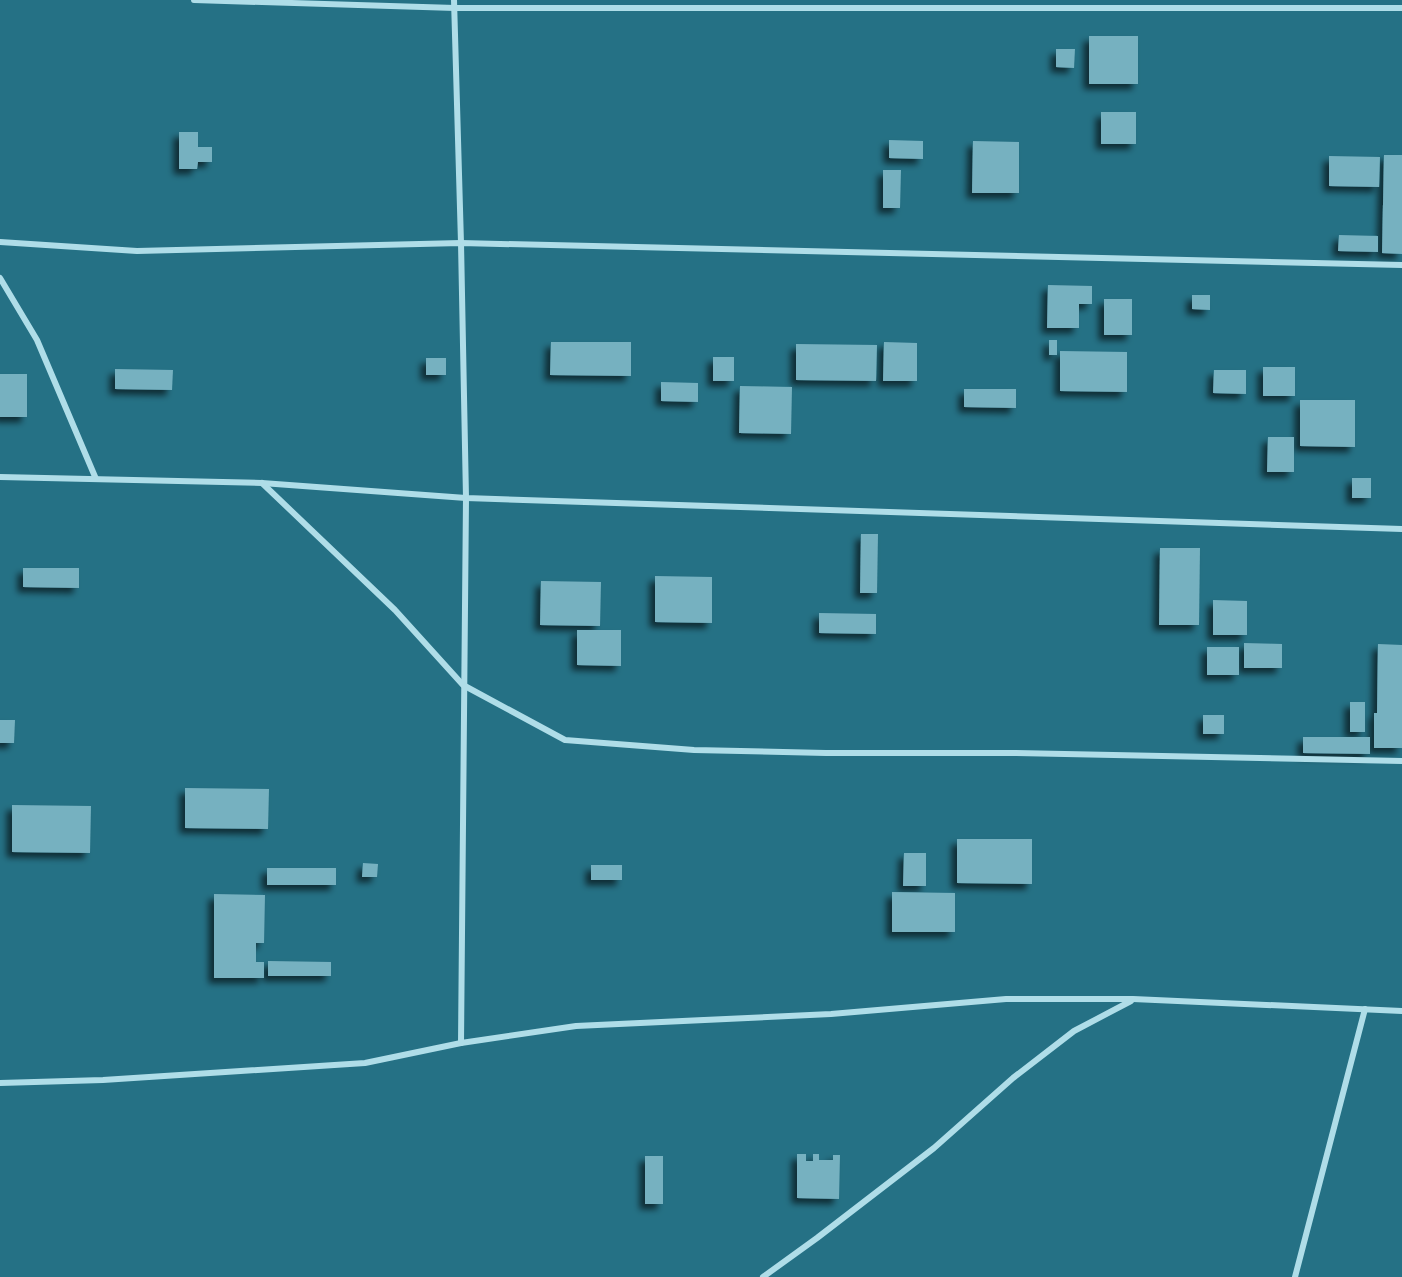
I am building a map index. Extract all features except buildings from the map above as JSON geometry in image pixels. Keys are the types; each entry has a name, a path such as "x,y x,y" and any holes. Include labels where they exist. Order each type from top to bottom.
{"street":[{"path":"194,0 455,8 1402,8"},
{"path":"454,0 466,498 461,1043"},
{"path":"0,242 137,250 461,243 1402,265"},
{"path":"0,278 37,340 96,479"},
{"path":"0,477 262,483 466,498 1402,528"},
{"path":"262,483 395,610 463,685 566,740 694,750 1014,753 1402,762"},
{"path":"0,1083 103,1080 365,1063 461,1043 576,1026 831,1014 1006,999 1133,999 1402,1011"},
{"path":"763,1277 818,1238 934,1148 1013,1078 1074,1031 1133,999"},
{"path":"1294,1277 1365,1010"}]}
